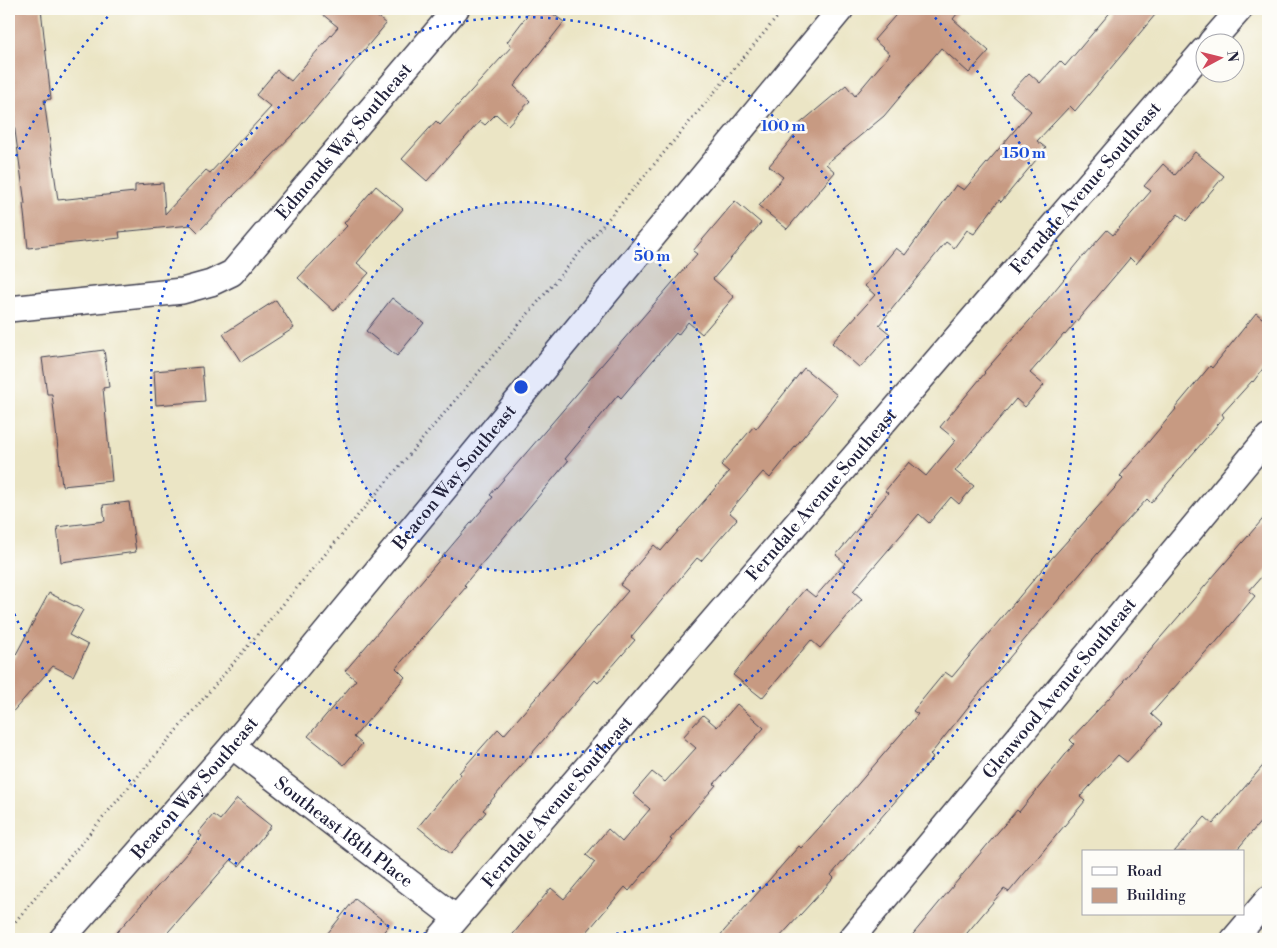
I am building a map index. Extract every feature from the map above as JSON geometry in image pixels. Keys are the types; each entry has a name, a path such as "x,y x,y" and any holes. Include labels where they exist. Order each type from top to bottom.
{"street":[{"name":"Beacon Way Southeast","path":"62,939 232,746 841,9"},
{"path":"1220,32 1240,9"},
{"name":"Edmonds Way Southeast","path":"9,309 182,291 211,283 232,273 443,13"},
{"name":"Ferndale Avenue Southeast","path":"439,939 1194,62"},
{"name":"Glenwood Avenue Southeast","path":"851,939 1268,437"},
{"name":"Southeast 18th Place","path":"232,746 456,918"},
{"path":"1234,939 1268,899"}],"path":[{"path":"9,929 784,9"}],"building":[{"path":"9,9 41,9 51,99 44,100 58,200 135,192 135,185 163,183 165,214 206,170 210,173 271,107 256,95 277,70 291,81 338,27 316,9 368,9 386,24 297,130 198,232 191,225 119,232 120,238 28,248 23,204 25,204 13,116 15,116 9,64"},
{"path":"532,9 546,9 564,22 514,86 530,101 508,125 496,114 485,125 480,121 427,181 402,159 436,121 440,125 512,46 507,42"},
{"path":"901,9 961,9 953,19 989,51 969,73 941,48 884,116 826,164 835,172 787,229 759,206 783,177 769,166 800,129 797,126 846,85 855,96 890,54 874,40"},
{"path":"1113,9 1160,9 1075,111 1070,106 1037,141 1046,148 1001,202 999,200 974,234 967,230 954,248 946,242 879,325 890,334 860,368 832,343 875,295 865,286 896,248 905,255 956,185 964,190 1031,111 1010,93 1029,73 1040,83 1060,61 1065,66"},
{"path":"1195,152 1224,176 1186,221 1178,214 1136,264 1130,258 1030,373 1044,385 1025,407 1016,399 955,471 974,486 959,504 951,497 929,523 919,514 853,591 862,599 820,648 811,640 762,698 733,675 805,589 815,597 845,563 836,555 888,493 885,491 909,462 926,476 956,440 940,427 1082,257 1107,230 1113,235 1151,191 1144,186 1163,164 1175,175"},
{"path":"376,186 403,209 357,263 369,273 334,311 298,278 347,226 344,223"},
{"path":"735,201 761,223 713,279 734,297 702,334 688,322 678,335 676,333 621,398 618,395 565,459 568,461 464,585 466,587 396,668 405,677 354,737 362,744 344,765 308,736 356,680 345,671 493,497 490,495 697,254 693,251"},
{"path":"392,298 424,323 397,356 366,331"},
{"path":"276,300 294,328 241,362 223,334"},
{"path":"1256,313 1268,323 1268,362 1253,382 1222,414 1224,417 1151,503 1147,499 1098,553 976,697 930,755 933,758 831,875 834,878 778,939 717,939 799,846 801,848 853,790 918,714 913,711 945,672 952,677 1051,559 1123,479 1120,476"},
{"path":"104,350 109,387 103,388 112,481 62,486 52,394 47,394 42,358"},
{"path":"202,367 205,401 156,405 154,371"},
{"path":"804,368 837,395 770,478 763,472 729,512 737,519 701,561 697,558 631,637 635,640 598,683 595,680 483,810 486,812 451,854 418,827 461,774 459,773 498,729 504,735 628,591 620,585 654,545 661,551 729,472 721,465 754,426 756,429"},
{"path":"129,502 136,552 61,562 57,527 105,521 103,505"},
{"path":"1268,513 1268,569 1249,591 1255,596 1151,714 1162,724 1127,762 1118,755 1080,797 1085,801 1009,892 1004,889 962,939 909,939 1017,810 1019,812 1074,744 1070,740 1124,682"},
{"path":"49,593 83,610 69,635 88,645 73,676 53,666 9,716 9,665"},
{"path":"737,704 764,728 714,784 716,785 629,891 625,887 581,939 509,939 551,888 564,899 595,862 586,855 608,829 622,842 650,809 633,794 652,772 665,782 696,748 683,737 703,715 717,727"},
{"path":"1268,760 1268,813 1237,850 1176,850 1205,817 1213,824"},
{"path":"237,799 271,826 239,866 231,860 162,939 111,939 202,836 198,833 213,815 220,820"},
{"path":"355,899 389,925 378,939 323,939"}]}
